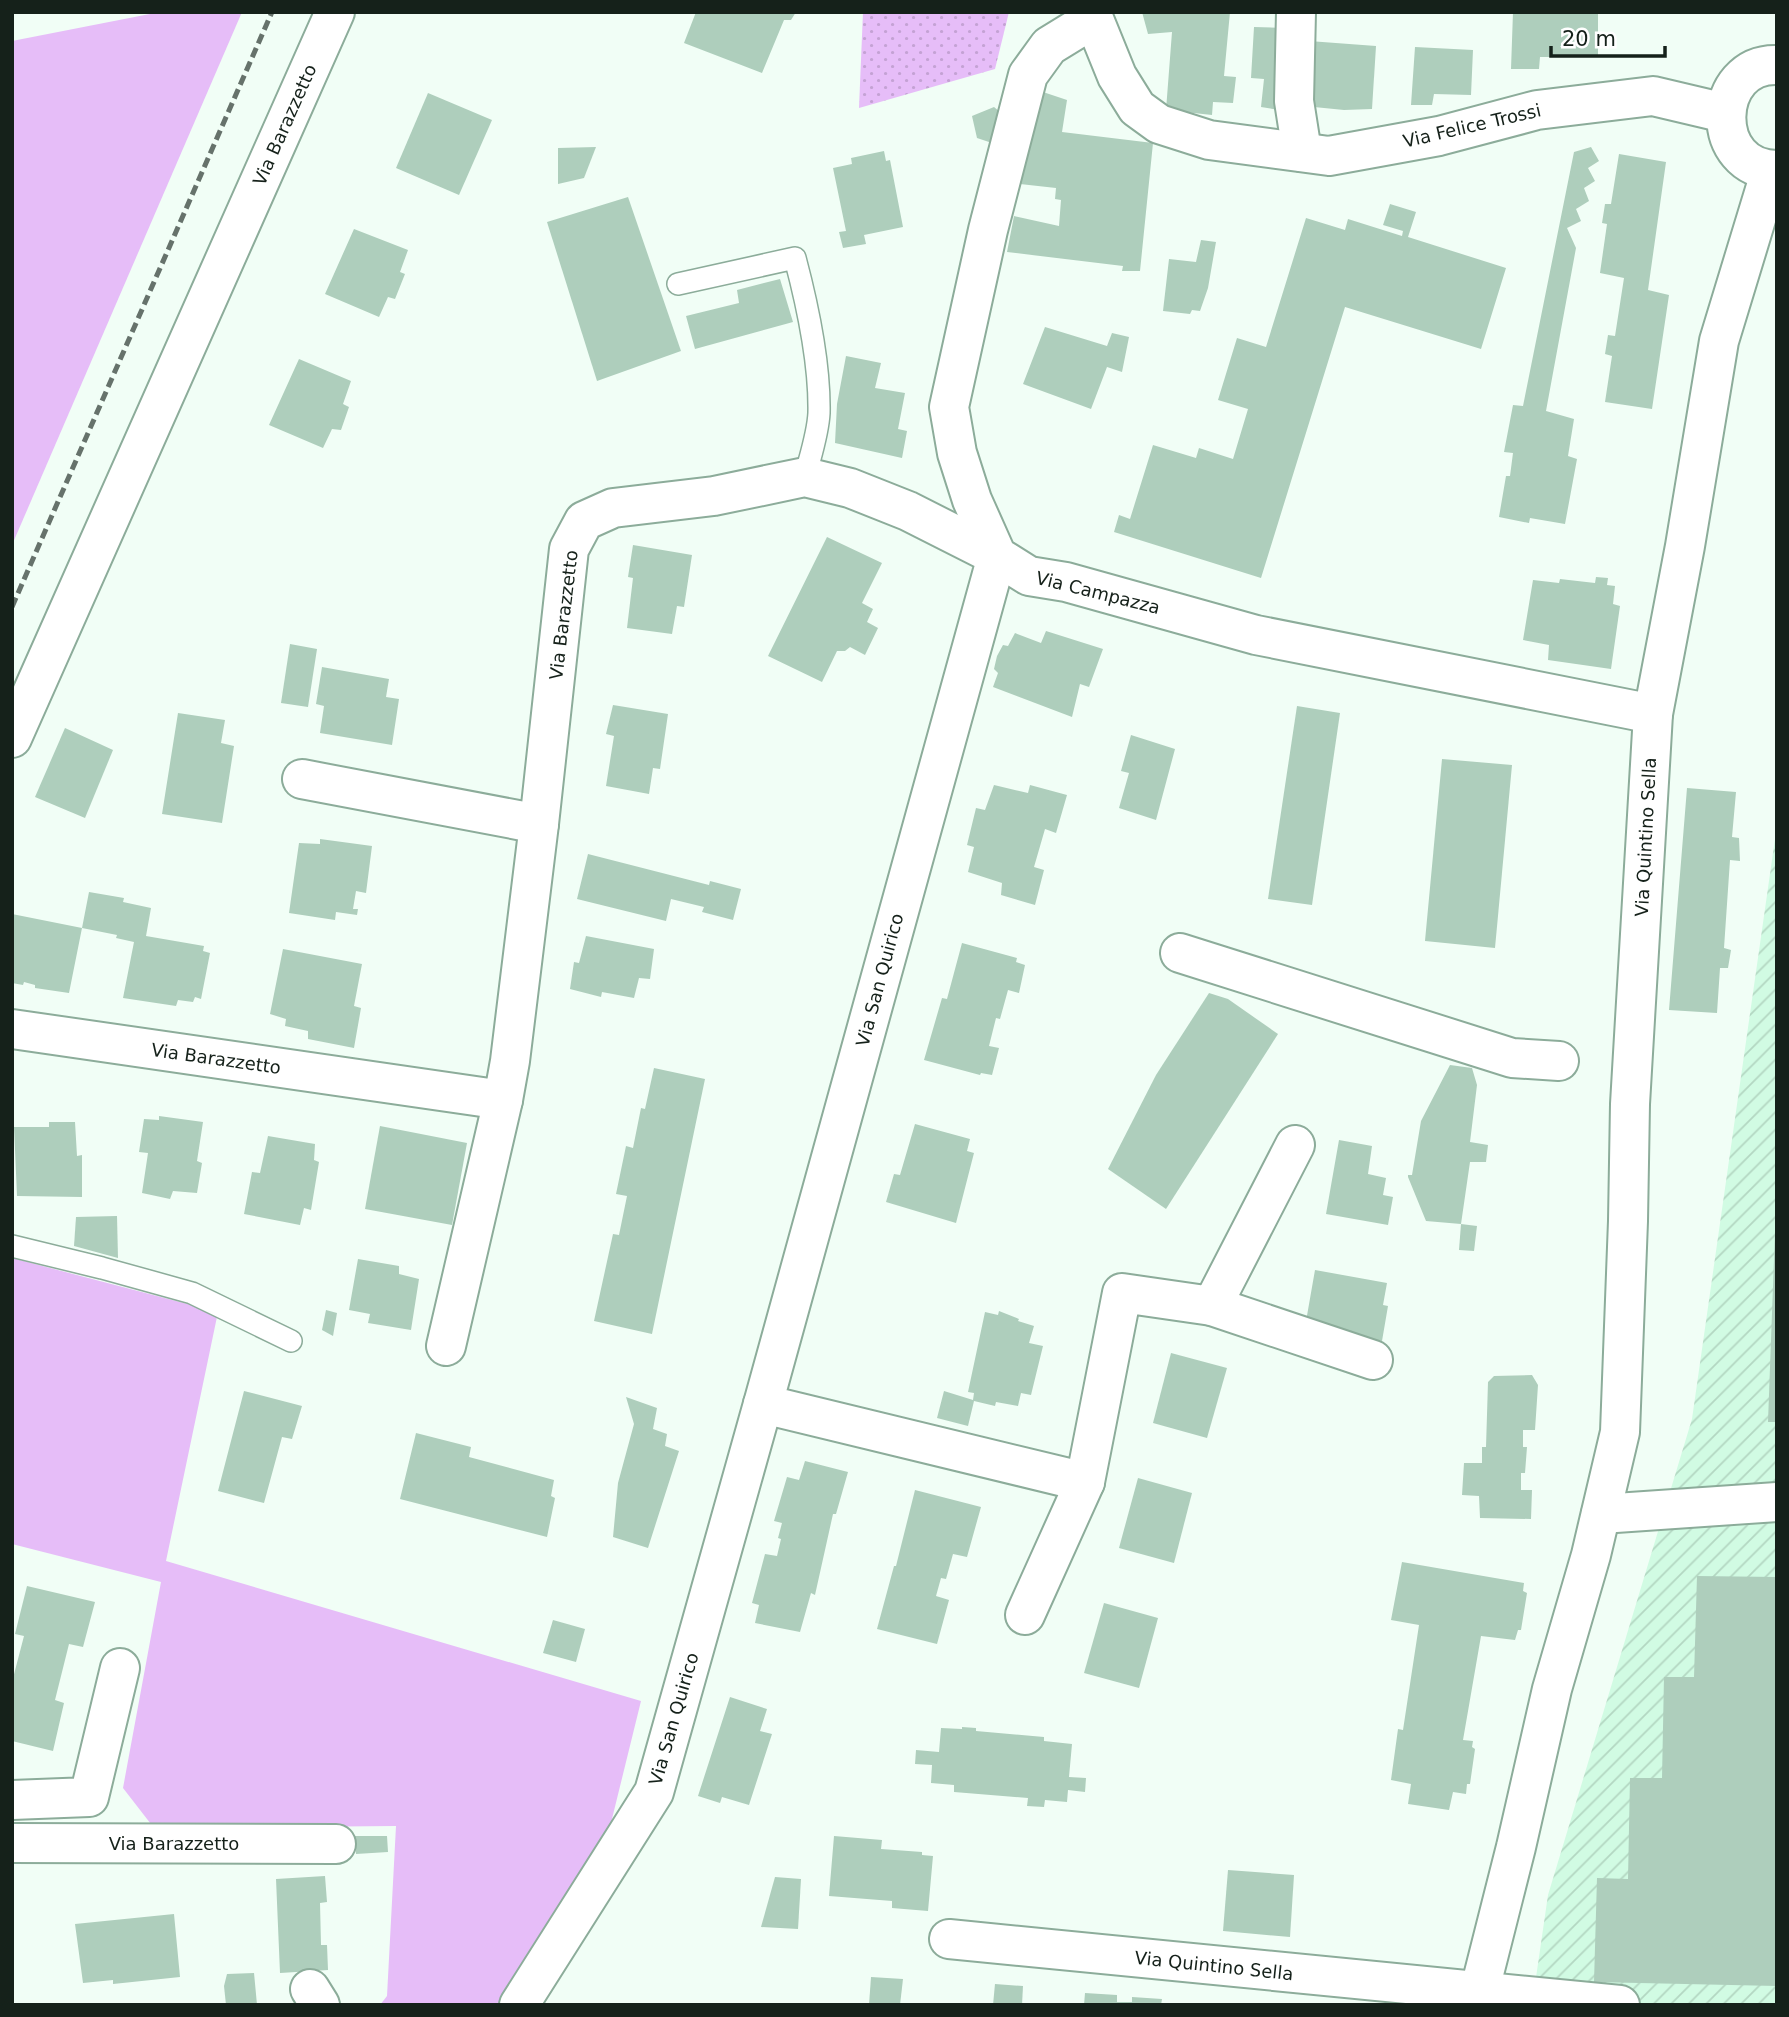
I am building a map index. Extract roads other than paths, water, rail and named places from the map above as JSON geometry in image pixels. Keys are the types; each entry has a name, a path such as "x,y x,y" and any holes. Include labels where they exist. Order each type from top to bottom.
{"street":[{"name":"Via Barazzetto","path":"12,737 335,12"},
{"path":"1296,12 1294,101 1302,152"},
{"path":"997,556 957,453 948,407 988,230 1028,75 1049,46 1092,15"},
{"name":"Via Felice Trossi","path":"1092,15 1117,76 1137,108 1159,124 1209,140 1329,156 1439,136 1536,110 1653,96 1725,113"},
{"path":"1774,170 1755,166 1742,157 1732,144 1726,129 1725,113 1730,96 1739,81 1754,70 1777,65"},
{"name":"Via Quintino Sella","path":"1478,1998 1552,1689 1591,1555 1620,1432 1630,1104 1653,714 1685,546 1719,341 1774,170"},
{"name":"Via Barazzetto","path":"446,1346 503,1100 539,824 569,549 584,521 613,508 714,496 805,477 850,488 908,511 997,556"},
{"name":"Via Campazza","path":"997,556 1029,576 1066,582 1256,635 1653,714"},
{"name":"Via San Quirico","path":"519,2005 654,1791 997,556"},
{"path":"302,779 539,824"},
{"path":"1180,953 1512,1058 1559,1061"},
{"name":"Via Barazzetto","path":"12,1029 503,1100"},
{"path":"1212,1306 1295,1145"},
{"path":"1025,1615 1085,1482 1122,1293 1212,1306 1373,1360"},
{"path":"763,1404 1085,1482"},
{"path":"1601,1514 1777,1502"},
{"path":"12,1800 89,1797 120,1668"},
{"name":"Via Barazzetto","path":"12,1843 336,1844"},
{"name":"Via Quintino Sella","path":"949,1939 1478,1998 1620,2005"}],"lane":[{"path":"678,284 795,258 815,349 819,415 805,477"},
{"path":"12,1246 192,1293 291,1341"}],"railway":[{"path":"12,607 272,12"}]}
